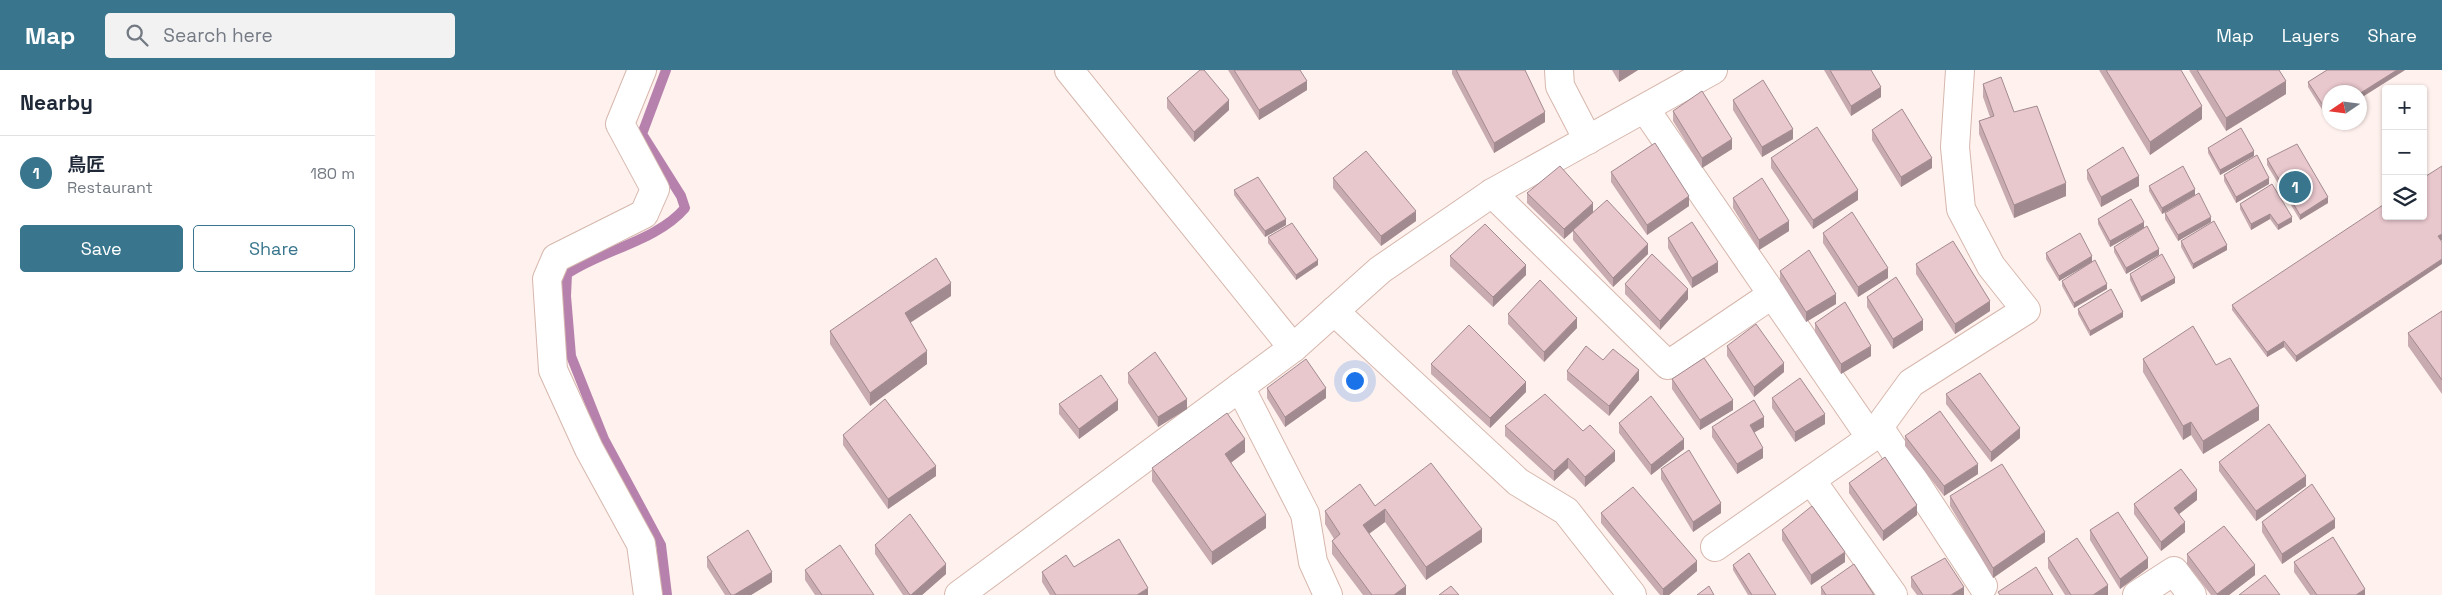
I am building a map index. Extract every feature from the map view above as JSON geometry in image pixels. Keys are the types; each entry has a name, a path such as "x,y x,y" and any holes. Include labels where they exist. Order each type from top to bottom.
{"street":[{"path":"642,70 620,124 655,189 644,214 556,258 547,278 553,370 589,449 641,544 647,595"},
{"path":"1069,70 1293,348"},
{"path":"1559,70 1560,86 1588,140"},
{"path":"959,595 1293,348 1380,270 1492,193 1713,70"},
{"path":"1715,547 1811,480 1875,432 1911,383 2026,310 1991,266 1961,209 1955,147 1960,70"},
{"path":"1645,109 1773,294 1875,432 1983,586"},
{"path":"1492,193 1668,365 1773,294"},
{"path":"1334,311 1518,482 1566,512 1633,595"},
{"path":"1240,387 1305,514 1313,562 1328,595"},
{"path":"1811,480 1893,595"},
{"path":"2137,595 2174,572 2192,595"}],"building":[{"path":"1200,70 1204,70 1229,100 1194,132 1167,98"},
{"path":"1234,70 1300,70 1307,81 1259,110"},
{"path":"1456,70 1525,70 1545,112 1494,143"},
{"path":"1830,70 1871,70 1881,87 1851,106"},
{"path":"2106,70 2181,70 2202,106 2150,142"},
{"path":"2197,70 2279,70 2286,81 2226,118"},
{"path":"2327,70 2397,70 2367,89 2367,85 2322,85 2322,104 2308,82"},
{"path":"2001,77 2014,112 2037,106 2066,183 2014,205 1979,121 1994,116 1983,84"},
{"path":"1763,80 1793,129 1762,147 1733,100"},
{"path":"1702,91 1732,139 1702,158 1673,111"},
{"path":"1902,109 1932,158 1901,177 1872,130"},
{"path":"1817,127 1858,190 1813,220 1771,158"},
{"path":"2241,128 2254,151 2220,170 2208,148"},
{"path":"1655,143 1689,196 1647,225 1611,172"},
{"path":"2297,144 2328,197 2300,215 2267,159"},
{"path":"2123,147 2139,176 2101,197 2087,170"},
{"path":"1366,151 1416,211 1381,236 1333,178"},
{"path":"2257,155 2269,178 2236,197 2224,175"},
{"path":"1560,166 1593,203 1564,229 1527,193"},
{"path":"2183,166 2195,189 2162,208 2149,186"},
{"path":"2442,166 2442,234 2438,236 2442,242 2442,259 2296,356 2284,341 2267,352 2232,305 2382,206 2382,220 2427,220 2427,175"},
{"path":"1258,177 1286,219 1265,231 1234,190"},
{"path":"1762,178 1789,221 1759,240 1733,198"},
{"path":"2272,184 2292,217 2278,225 2270,214 2251,224 2240,204"},
{"path":"2199,193 2211,217 2178,235 2165,213"},
{"path":"2131,199 2144,222 2110,241 2098,219"},
{"path":"1607,200 1648,244 1613,278 1573,230"},
{"path":"1852,212 1888,268 1858,287 1823,233"},
{"path":"2214,221 2227,245 2193,264 2181,241"},
{"path":"1692,222 1718,262 1692,278 1668,238"},
{"path":"1292,223 1318,260 1296,275 1268,237"},
{"path":"1485,224 1526,265 1493,297 1450,256"},
{"path":"2147,226 2159,249 2126,268 2114,247"},
{"path":"2080,233 2092,256 2059,276 2046,253"},
{"path":"1953,241 1990,301 1955,324 1916,264"},
{"path":"1809,250 1836,294 1806,312 1780,271"},
{"path":"1652,254 1688,289 1660,321 1625,284"},
{"path":"2162,254 2175,278 2141,297 2130,274"},
{"path":"936,258 951,283 905,313 927,351 870,393 830,331"},
{"path":"2095,260 2107,284 2074,303 2062,281"},
{"path":"1896,277 1923,320 1893,339 1867,297"},
{"path":"1540,280 1577,318 1544,352 1508,314"},
{"path":"2111,289 2123,312 2090,331 2078,309"},
{"path":"1845,302 1871,346 1841,364 1815,323"},
{"path":"2442,311 2442,380 2408,333"},
{"path":"1756,324 1784,363 1754,387 1727,346"},
{"path":"1469,325 1526,382 1490,418 1431,364"},
{"path":"2193,326 2216,365 2230,358 2259,406 2203,441 2191,422 2183,426 2143,359"},
{"path":"1586,346 1603,360 1613,349 1639,370 1609,406 1567,371"},
{"path":"1155,352 1187,399 1158,417 1128,373"},
{"path":"1704,358 1733,400 1700,420 1672,379"},
{"path":"1306,359 1326,388 1285,417 1267,388"},
{"path":"1980,373 2020,428 1991,452 1946,394"},
{"path":"1101,375 1118,400 1079,429 1059,404"},
{"path":"1800,378 1825,414 1795,432 1772,398"},
{"path":"1545,394 1583,431 1590,425 1615,451 1585,477 1568,458 1554,471 1505,426"},
{"path":"1651,396 1684,439 1651,465 1619,423"},
{"path":"885,399 936,466 888,499 843,435"},
{"path":"1754,400 1764,417 1750,425 1763,448 1737,464 1712,427"},
{"path":"1940,411 1978,464 1944,486 1905,436"},
{"path":"1227,413 1245,439 1225,454 1266,515 1212,552 1152,468"},
{"path":"2269,424 2306,476 2256,511 2219,462"},
{"path":"1689,450 1721,503 1693,522 1661,469"},
{"path":"1885,457 1917,505 1883,531 1849,483"},
{"path":"1431,463 1482,529 1426,567 1385,509 1363,525 1406,586 1394,595 1372,595 1332,541 1340,534 1325,511 1360,484 1375,506"},
{"path":"2002,464 2045,532 1993,568 1950,496"},
{"path":"2181,469 2197,490 2174,508 2185,522 2161,542 2134,504"},
{"path":"2312,484 2335,519 2282,554 2262,522"},
{"path":"1633,487 1697,561 1663,589 1601,513"},
{"path":"1812,506 1845,552 1811,575 1782,530"},
{"path":"2118,512 2148,558 2120,579 2090,530"},
{"path":"910,514 946,564 911,595 875,545"},
{"path":"2224,526 2255,565 2217,594 2187,554"},
{"path":"748,530 772,572 731,595 707,557"},
{"path":"2333,537 2365,589 2356,595 2317,595 2294,562"},
{"path":"2077,538 2108,585 2093,595 2071,595 2048,558"},
{"path":"1119,539 1148,588 1137,595 1056,595 1042,572 1066,555 1074,567"},
{"path":"840,545 874,595 822,595 805,570"},
{"path":"1749,553 1776,595 1752,595 1733,565"},
{"path":"1945,558 1964,587 1951,595 1923,595 1911,577"},
{"path":"1854,564 1874,595 1826,595 1821,587"},
{"path":"2036,567 2053,595 2000,595 1998,592"},
{"path":"2265,575 2280,595 2239,595"},
{"path":"1451,586 1459,595 1439,595"},
{"path":"1709,586 1714,595 1697,595"}],"waterway":[{"path":"666,70 642,134 681,196 685,208 660,229 596,258 567,274 566,296 571,356 604,439 661,545 667,595"}],"place":[{"name":"鳥匠","path":"2295,187"}]}
